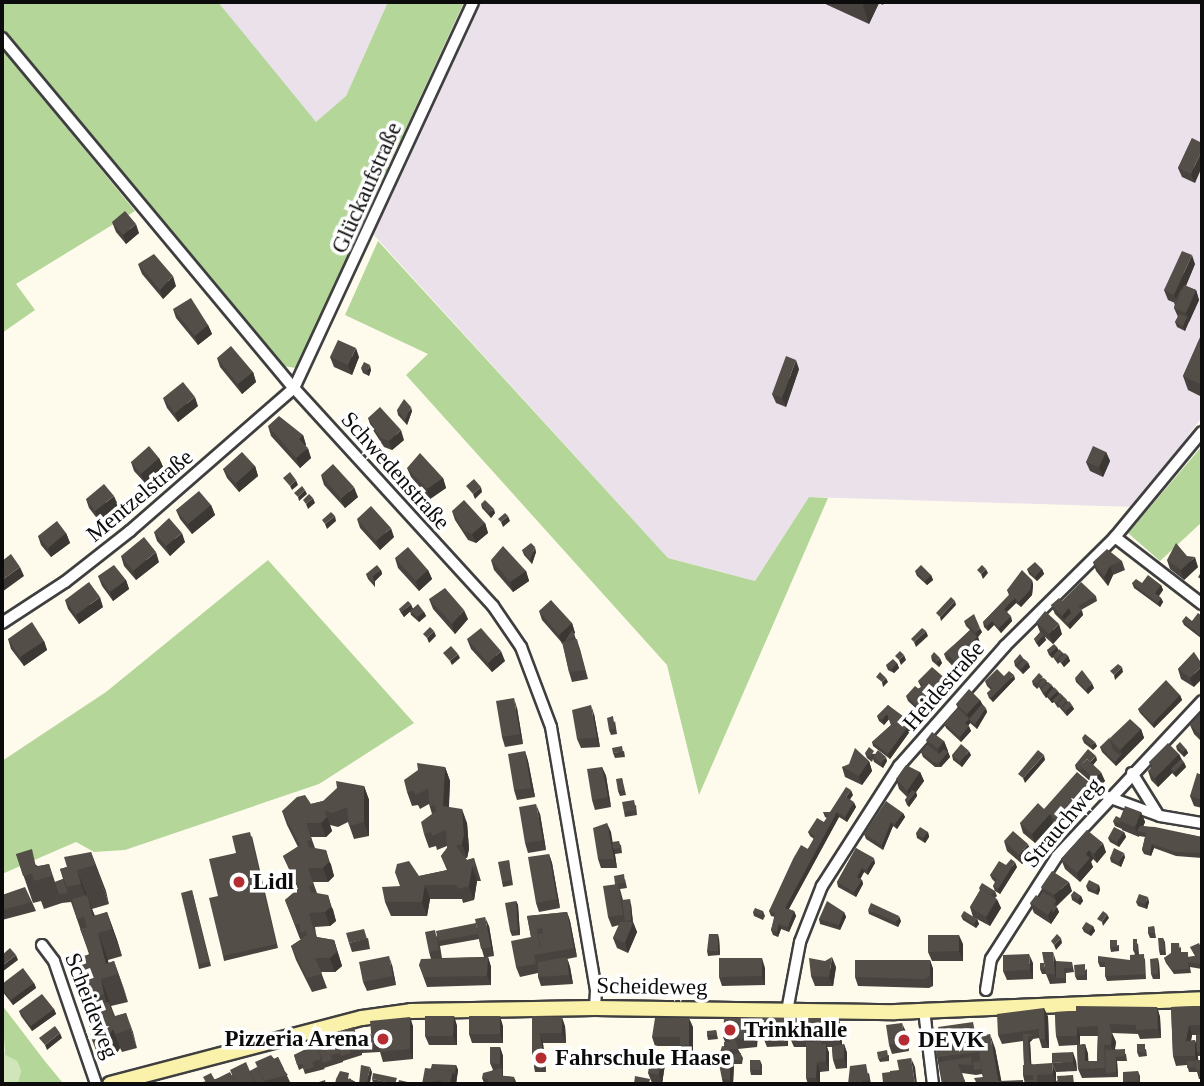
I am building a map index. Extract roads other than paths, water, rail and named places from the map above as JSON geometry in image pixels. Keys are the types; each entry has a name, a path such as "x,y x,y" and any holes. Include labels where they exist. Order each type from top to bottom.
{"street":[{"name":"Glückaufstraße","path":"294,388 473,2"},
{"name":"Schwedenstraße","path":"2,38 294,388 493,606 528,659 551,727 596,990 595,1008"},
{"name":"Mentzelstraße","path":"2,623 65,582 130,531 294,388"},
{"name":"Heidestraße","path":"787,1011 800,942 822,887 899,766 1005,646 1115,537 1202,432"},
{"path":"1115,537 1202,604"},
{"name":"Strauchweg","path":"986,990 991,959 1057,856 1108,797 1202,701"},
{"path":"1132,773 1160,816"},
{"path":"1108,797 1160,816 1202,823"},
{"name":"Scheideweg","path":"42,945 54,961 96,1084"},
{"name":"Scheideweg","path":"110,1084 362,1018 411,1011 595,1008 924,1010 1202,999"},
{"path":"924,1010 933,1084"}],"place":[{"name":"Lidl","path":"239,882"},
{"name":"Trinkhalle","path":"730,1030"},
{"name":"Pizzeria Arena","path":"383,1039"},
{"name":"DEVK","path":"904,1040"},
{"name":"Fahrschule Haase","path":"541,1058"}]}
